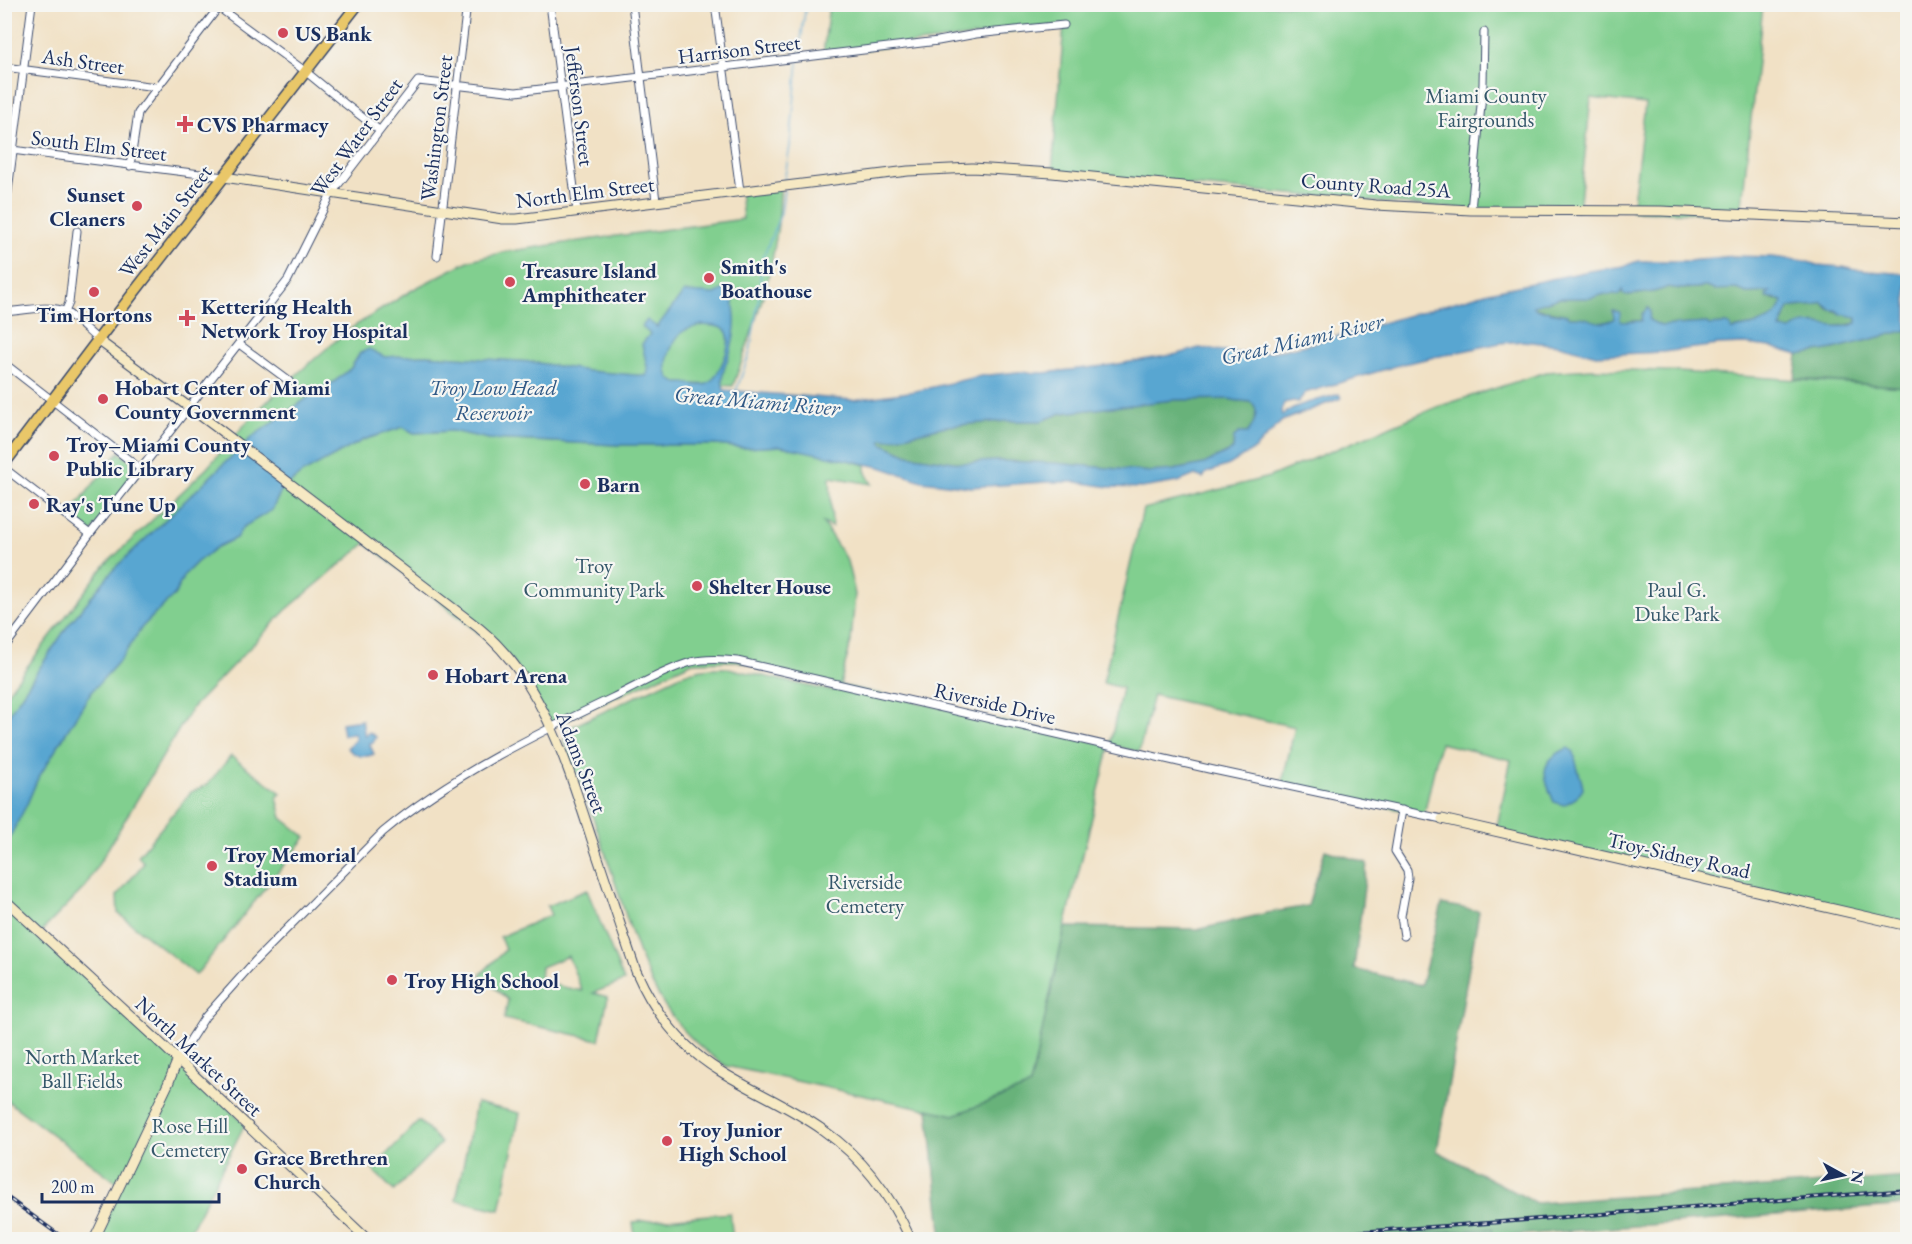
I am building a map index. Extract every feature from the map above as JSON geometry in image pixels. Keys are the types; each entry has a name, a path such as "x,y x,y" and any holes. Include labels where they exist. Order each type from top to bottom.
{"main road":[{"name":"West Main Street","path":"4,466 98,340 358,4"},
{"name":"County Road 25A","path":"844,179 908,171 972,168 1074,175 1376,205 1471,210 1661,211 1908,222"},
{"name":"North Elm Street","path":"224,177 503,219 844,179"},
{"name":"Adams Street","path":"98,340 495,642 523,676 550,727 578,797 636,971 660,1015 687,1046 708,1064 808,1119 847,1149 884,1191 911,1239"},
{"name":"Troy-Sidney Road","path":"1442,819 1908,926"},
{"name":"North Market Street","path":"4,898 368,1239"},
{"path":"94,1239 178,1059"}],"street":[{"path":"4,222 8,150 24,69 32,4"},
{"name":"Washington Street","path":"437,256 467,4"},
{"name":"Jefferson Street","path":"550,4 577,211"},
{"path":"632,4 656,201"},
{"path":"715,4 740,191"},
{"path":"130,166 138,114 216,6 305,71 379,130"},
{"name":"Harrison Street","path":"418,81 516,92 1064,25"},
{"path":"1471,210 1483,84 1484,32"},
{"name":"Ash Street","path":"4,67 156,87"},
{"name":"West Water Street","path":"4,648 288,280 331,194 418,81"},
{"name":"South Elm Street","path":"8,150 224,177"},
{"path":"65,312 69,303 77,231"},
{"path":"4,312 48,308 65,312 98,340"},
{"path":"239,344 289,381"},
{"path":"4,363 142,470"},
{"path":"4,466 90,534"},
{"name":"Riverside Drive","path":"178,1059 205,1017 248,969 383,832 426,799 550,727 685,664 710,659 728,660 1209,769 1442,819"},
{"path":"1402,810 1395,851 1407,870 1408,879 1401,916 1404,936"}],"green space":[{"name":"Miami County Fairgrounds","path":"829,5 1763,5 1741,214 1632,211 1645,104 1591,98 1579,210 1471,210 1052,173 1064,25 823,55"},
{"path":"780,187 776,238 771,263 758,313 733,386 675,383 646,376 588,371 532,362 425,355 385,357 360,353 351,368 334,382 252,437 114,569 67,627 5,720 4,697 105,565 207,468 252,416 348,330 414,289 470,260 505,252 743,219 740,191"},
{"path":"1668,287 1737,289 1748,293 1770,292 1767,298 1783,301 1780,309 1771,319 1736,328 1736,330 1732,330 1727,324 1661,326 1650,321 1648,308 1642,314 1641,321 1624,323 1614,319 1594,323 1584,318 1569,317 1533,306 1559,298 1619,295 1622,290 1624,295 1641,294"},
{"path":"1822,302 1828,309 1857,317 1857,323 1833,327 1815,323 1791,330 1780,329 1789,308"},
{"path":"1907,330 1907,387 1795,379 1798,355 1833,349"},
{"name":"Paul G. Duke Park","path":"1592,369 1663,371 1907,387 1907,926 1496,831 1511,760 1440,743 1424,815 1282,784 1295,727 1153,695 1139,752 1110,745 1122,688 1103,683 1143,509 1269,477 1437,407 1546,372"},
{"path":"1173,400 1248,401 1254,405 1256,412 1254,422 1247,433 1239,433 1234,437 1233,450 1204,464 1174,470 1151,472 1054,463 998,461 961,463 908,455 881,441 946,426 1006,421 1041,421 1062,413"},
{"path":"403,427 414,433 452,431 489,439 618,445 716,445 744,448 781,446 866,465 866,473 872,484 830,477 832,527 823,523 847,561 855,594 851,642 840,685 1110,745 1065,927 1030,1086 954,1115 726,1066 701,1048 682,1028 653,985 642,962 591,811 564,740 569,728 681,675 698,670 727,668 826,690 838,690 839,685 737,661 693,662 550,727 511,659 366,543 285,611 191,709 85,887 41,932 245,1124 186,1239 94,1239 120,1185 5,1099 5,846 37,780 91,692 121,659 142,627 175,594 184,575 197,562 217,547 236,538 242,527 272,510 281,491 301,474 363,440"},
{"path":"119,452 142,470 90,534 68,516"},
{"name":"Troy Memorial Stadium","path":"231,756 281,793 277,798 282,818 306,837 196,975 118,913 117,896 144,863 138,856 191,792 207,785"},
{"path":"1325,850 1367,863 1354,969 1421,985 1442,904 1479,911 1437,1151 1536,1203 1907,1177 1907,1205 1493,1237 1492,1229 1290,1240 942,1239 928,1109 954,1115 1030,1086 1065,927 1201,929 1308,906"},
{"path":"587,890 624,981 593,993 608,997 599,1040 504,1019 508,1000 480,975 505,950 500,937 551,915 547,906","holes":["568,956 582,991 540,982 541,967"]},
{"path":"476,1103 520,1113 500,1210 456,1200"},
{"path":"419,1121 441,1143 394,1191 372,1169"},
{"path":"730,1213 733,1239 635,1239 633,1222"},
{"path":"1492,1230 1492,1240 1297,1239"}],"water":[{"path":"1732,256 1772,257 1856,270 1907,274 1907,330 1833,349 1798,355 1771,347 1744,344 1663,352 1596,355 1559,345 1523,341 1500,343 1403,364 1305,393 1298,402 1284,403 1282,415 1310,402 1339,394 1341,398 1282,421 1255,449 1229,465 1206,473 1203,478 1195,475 1178,482 1142,488 1110,487 1076,482 970,487 922,481 880,467 781,446 744,448 716,445 618,445 489,439 452,431 414,433 403,427 363,440 301,474 281,491 272,510 243,527 236,538 217,547 184,575 175,594 142,627 121,659 91,692 37,780 5,846 5,720 67,627 114,569 252,437 334,382 351,368 360,353 369,349 385,357 425,355 532,362 588,371 646,376 648,371 642,344 650,334 642,327 647,320 657,327 684,292 715,294 728,287 733,302 735,325 731,349 723,374 724,390 853,400 916,391 980,376 1017,372 1044,373 1112,365 1178,354 1199,348 1247,354 1288,349 1489,292 1624,266 1638,261 1689,261","holes":["1706,287 1714,290 1737,289 1747,293 1770,292 1767,298 1783,301 1776,314 1765,322 1735,330 1727,324 1661,326 1649,320 1648,308 1642,314 1641,321 1622,322 1620,312 1613,311 1614,319 1602,323 1534,308 1534,306 1559,298 1591,298 1605,294 1619,295 1622,290 1624,295 1663,289","1822,302 1831,310 1857,317 1857,323 1849,326 1807,324 1791,330 1780,329 1789,308","703,325 718,326 723,328 728,335 724,359 716,375 705,385 676,383 667,372 668,358 673,343 681,333","1173,400 1248,401 1254,405 1256,412 1252,426 1247,433 1239,433 1234,437 1233,450 1204,464 1151,472 1054,463 998,461 961,463 908,455 881,441 946,426 1006,421 1041,421 1062,413"]},
{"path":"362,720 365,737 369,732 376,737 373,743 369,743 374,754 366,756 356,755 347,748 355,740 355,734 343,735 341,723"},
{"path":"1568,748 1574,752 1583,788 1576,798 1564,805 1554,802 1547,785 1545,770 1551,759"}],"waterway":[{"path":"799,54 806,4"},
{"path":"784,182 798,62"},
{"name":"Great Miami River","path":"736,391 750,352 760,290 761,263 781,213 784,190"}],"railway":[{"path":"1240,1240 1908,1190"},
{"path":"4,1195 66,1240"}],"place":[{"name":"US Bank","path":"283,33"},
{"name":"CVS Pharmacy","path":"185,124"},
{"name":"Sunset Cleaners","path":"137,206"},
{"name":"Smith's Boathouse","path":"709,278"},
{"name":"Treasure Island Amphitheater","path":"510,282"},
{"name":"Tim Hortons","path":"94,292"},
{"name":"Kettering Health Network Troy Hospital","path":"187,318"},
{"name":"Hobart Center of Miami County Government","path":"103,399"},
{"name":"Troy–Miami County Public Library","path":"54,456"},
{"name":"Barn","path":"585,484"},
{"name":"Ray's Tune Up","path":"34,504"},
{"name":"Shelter House","path":"697,586"},
{"name":"Hobart Arena","path":"433,675"},
{"name":"Troy Memorial Stadium","path":"212,866"},
{"name":"Troy High School","path":"392,980"},
{"name":"Troy Junior High School","path":"667,1141"},
{"name":"Grace Brethren Church","path":"242,1169"}],"water label":[{"name":"Troy Low Head Reservoir","path":"493,400"}],"park label":[{"name":"Troy Community Park","path":"594,577"},
{"name":"Riverside Cemetery","path":"865,893"},
{"name":"North Market Ball Fields","path":"82,1068"},
{"name":"Rose Hill Cemetery","path":"190,1137"}]}
